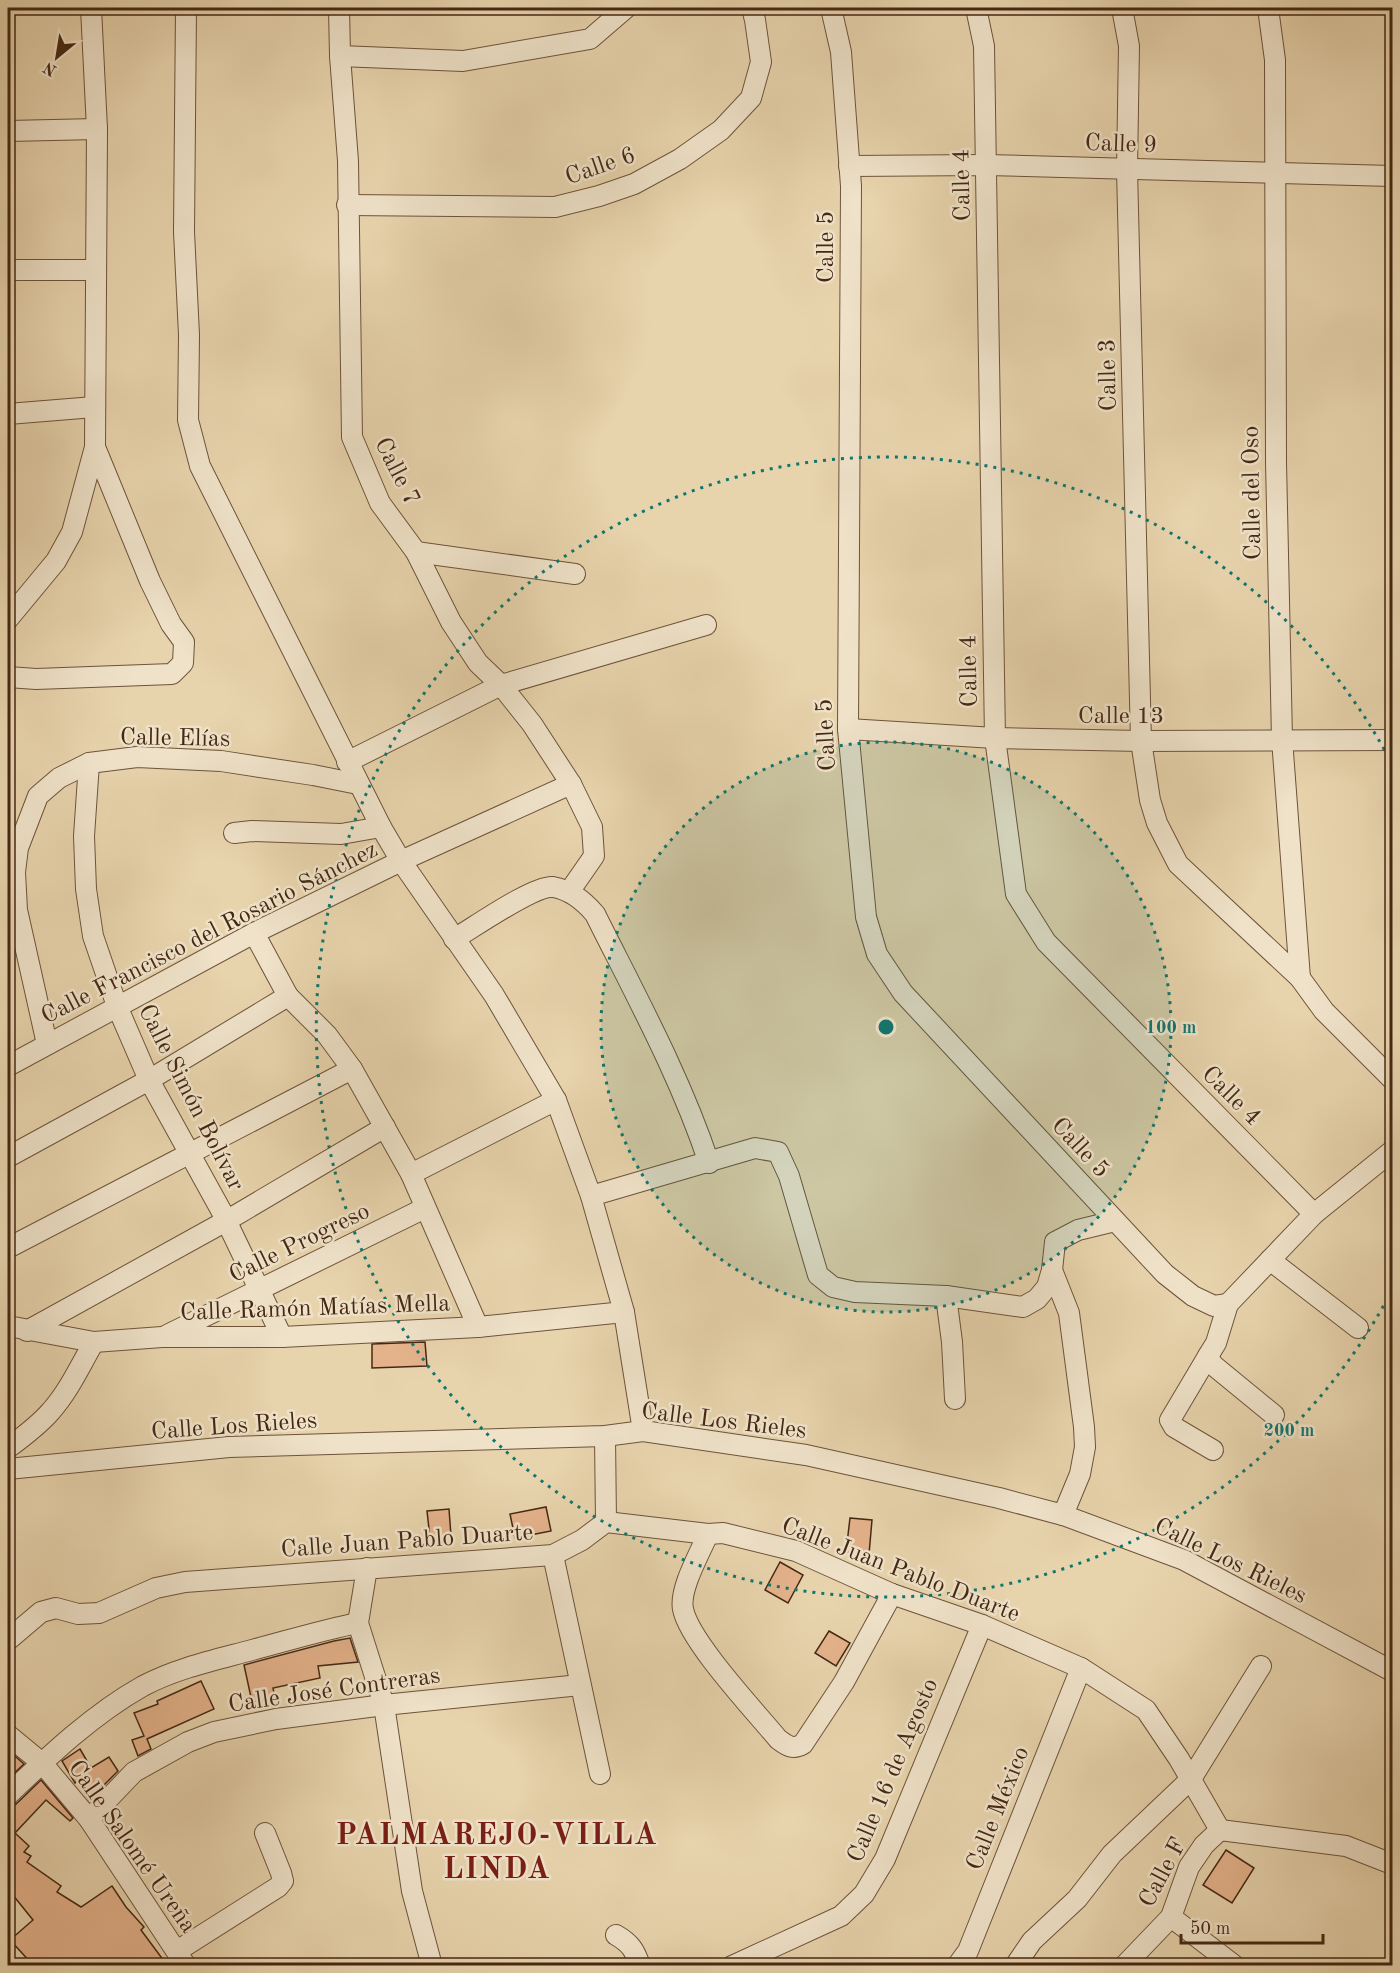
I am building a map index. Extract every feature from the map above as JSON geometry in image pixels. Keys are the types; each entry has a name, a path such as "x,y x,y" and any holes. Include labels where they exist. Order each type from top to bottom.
{"street":[{"path":"8,619 56,561 72,532 95,447 96,129 91,8"},
{"path":"186,8 184,232 189,335 188,420 200,466 381,826 401,861 494,995 556,1100 591,1196 624,1312 643,1431"},
{"name":"Calle 7","path":"339,8 340,56 348,161 352,437 380,503 416,552 451,622 478,663 501,685 532,724 571,784 592,828 594,856 569,892"},
{"path":"340,56 463,61 590,39 626,8"},
{"name":"Calle 6","path":"347,205 555,207 634,184 680,159 721,130 751,98 761,62 752,8"},
{"name":"Calle 5","path":"831,8 841,52 851,198 848,729 866,917 877,954 903,993 1165,1274 1193,1296 1214,1306 1228,1304"},
{"name":"Calle 4","path":"975,8 984,46 995,738 1016,894 1046,942 1314,1214"},
{"name":"Calle 3","path":"1122,8 1129,46 1127,170 1141,741 1150,800 1156,823 1178,864 1300,978 1324,1011 1392,1079"},
{"name":"Calle del Oso","path":"1268,8 1275,60 1276,462 1282,739 1300,978"},
{"path":"8,131 96,129"},
{"name":"Calle 9","path":"849,165 986,165 1392,176"},
{"path":"8,270 96,270"},
{"path":"8,414 94,407"},
{"path":"8,676 36,679 172,674 183,663 184,642 171,624 150,581 95,447"},
{"path":"416,552 575,574"},
{"path":"347,762 501,685 706,625"},
{"name":"Calle 13","path":"848,729 995,738 1141,741 1392,740"},
{"name":"Calle Elías","path":"47,1044 12,911 18,848 38,795 59,778 89,764 137,757 221,761 358,784"},
{"name":"Calle Simón Bolívar","path":"89,764 84,836 86,889 93,936 117,1006 149,1080 226,1221 282,1337"},
{"name":"Calle Francisco del Rosario Sánchez","path":"8,1066 254,933 401,861 571,784"},
{"path":"234,833 252,831 341,834 381,826"},
{"path":"454,939 532,892 550,887 569,892 584,901 595,914 670,1066 694,1119 709,1163"},
{"path":"254,933 288,996 327,1035 352,1069 385,1127 411,1174 478,1327"},
{"path":"8,1156 149,1080 288,996"},
{"path":"8,1248 352,1069"},
{"path":"411,1174 556,1100"},
{"path":"17,1328 226,1221 385,1127"},
{"path":"591,1196 755,1148 778,1152 789,1176 818,1275 833,1287 855,1292 946,1296 1023,1307 1037,1299 1047,1287 1052,1270 1055,1242 1078,1230 1115,1221"},
{"path":"1213,1450 1174,1427 1170,1420 1216,1342 1228,1304 1314,1214 1392,1151"},
{"name":"Calle Progreso","path":"162,1337 425,1208"},
{"path":"1270,1260 1358,1328"},
{"path":"1052,1270 1069,1312 1085,1447 1080,1474 1063,1515"},
{"path":"946,1296 952,1342 955,1400"},
{"name":"Calle Ramón Matías Mella","path":"17,1328 94,1341 162,1337 282,1337 478,1327 624,1312"},
{"path":"8,1448 51,1411 94,1341"},
{"path":"1208,1356 1213,1365 1274,1415"},
{"name":"Calle Los Rieles","path":"8,1469 229,1447 606,1436 643,1431 806,1455 999,1498 1063,1515 1184,1560 1392,1671"},
{"path":"606,1436 606,1522"},
{"name":"Calle Juan Pablo Duarte","path":"8,1640 40,1612 56,1608 78,1614 99,1613 156,1588 184,1582 553,1555 582,1540 606,1522 708,1534 723,1533 796,1551 892,1594 982,1625 1081,1668 1146,1710 1191,1779 1220,1830"},
{"path":"708,1534 683,1595 683,1609 692,1630 716,1663 778,1739 792,1747 798,1748 803,1744 844,1682 892,1594"},
{"path":"553,1555 600,1774"},
{"path":"367,1568 358,1623 384,1705 412,1891 432,1965"},
{"path":"8,1795 42,1763 100,1715 142,1687 183,1668 314,1632 358,1623"},
{"name":"Calle 16 de Agosto","path":"732,1965 841,1916 864,1894 885,1859 982,1625"},
{"path":"1015,1965 1032,1941 1077,1899 1112,1854 1191,1779 1261,1666"},
{"name":"Calle México","path":"957,1965 968,1951 1081,1668"},
{"name":"Calle José Contreras","path":"88,1819 134,1772 188,1742 214,1732 276,1719 384,1705 580,1685"},
{"name":"Calle Salomé Ureña","path":"8,1735 42,1763 88,1819 181,1958"},
{"path":"1220,1830 1346,1846 1392,1864"},
{"name":"Calle F","path":"1124,1965 1171,1917 1189,1867 1204,1845 1220,1830"},
{"path":"181,1958 283,1881 282,1873 265,1833"},
{"path":"1171,1917 1235,1965"},
{"path":"616,1935 628,1942 636,1953 640,1965"}],"building":[{"path":"425,1342 427,1366 372,1368 372,1344"},
{"path":"546,1507 551,1531 515,1538 510,1514"},
{"path":"449,1509 451,1536 430,1538 427,1511"},
{"path":"850,1518 872,1520 869,1554 846,1552"},
{"path":"780,1562 803,1575 788,1603 765,1590"},
{"path":"829,1631 850,1643 836,1666 815,1653"},
{"path":"350,1638 358,1662 318,1666 320,1678 273,1688 275,1698 252,1702 244,1665"},
{"path":"201,1681 214,1709 147,1739 151,1749 138,1756 132,1740 144,1736 134,1713 158,1704 157,1701"},
{"path":"80,1749 91,1768 109,1757 118,1771 89,1800 77,1781 75,1783 62,1761"},
{"path":"8,1750 24,1764 8,1779"},
{"path":"41,1780 73,1818 70,1821 46,1800 15,1833 29,1846 24,1852 31,1856 27,1862 61,1886 57,1892 81,1907 112,1886 126,1907 144,1927 141,1930 167,1965 33,1965 10,1940 33,1920 8,1889 8,1807 16,1804"},
{"path":"1226,1850 1254,1868 1232,1903 1203,1885"}],"district":[{"name":"PALMAREJO-VILLA LINDA","path":"497,1851"}]}
